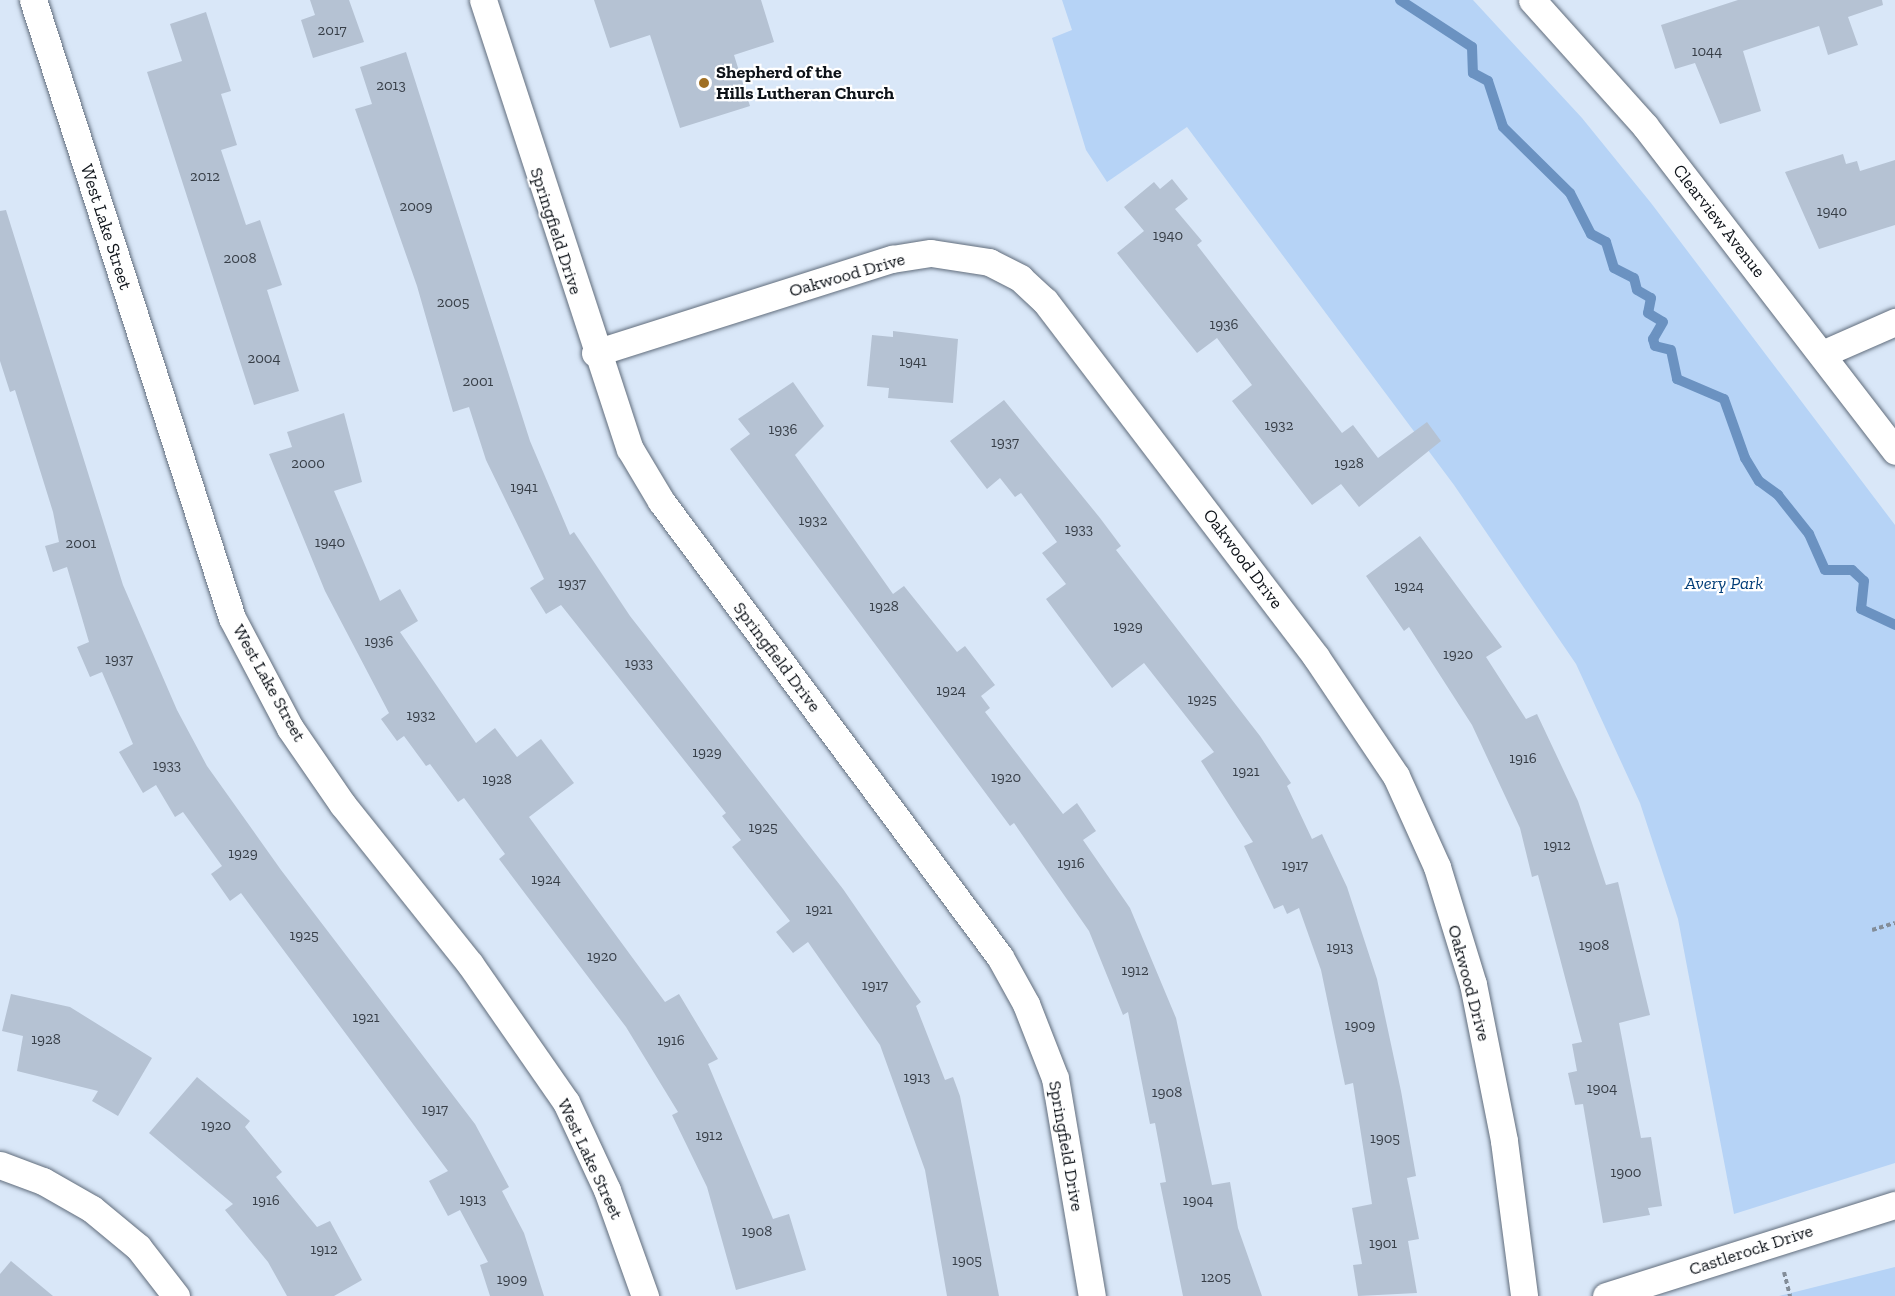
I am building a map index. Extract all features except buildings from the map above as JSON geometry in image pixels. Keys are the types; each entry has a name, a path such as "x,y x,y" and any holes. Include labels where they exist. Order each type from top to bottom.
{"street":[{"name":"West Lake Street","path":"33,0 232,618 290,728 343,805 470,964 566,1102 607,1190 645,1296"},
{"name":"Springfield Drive","path":"483,0 621,429 661,501 1000,957 1026,1004 1055,1078 1092,1296"},
{"name":"Clearview Avenue","path":"1532,0 1645,126 1895,451"},
{"name":"Oakwood Drive","path":"595,353 892,259 931,253 988,262 1020,278 1045,301 1316,657 1396,776 1437,867 1473,984 1504,1141 1524,1296"},
{"path":"1822,354 1895,322"},
{"path":"0,1165 43,1181 92,1209 138,1247 176,1296"},
{"name":"Castlerock Drive","path":"1606,1296 1895,1205"}],"path":[{"path":"1872,930 1895,923"}],"green space":[{"name":"Avery Park","path":"1062,0 1473,0 1582,118 1651,203 1895,525 1895,1163 1734,1214 1678,919 1640,803 1576,664 1454,485 1187,127 1107,182 1086,150 1052,38 1072,30"},
{"path":"1895,1267 1895,1296 1779,1296"}],"waterway":[{"path":"1400,0 1472,47 1473,73 1488,81 1503,127 1570,193 1591,234 1606,242 1614,268 1634,278 1637,290 1651,298 1648,313 1663,322 1653,339 1655,346 1671,350 1677,379 1724,399 1745,458 1759,481 1778,495 1809,534 1825,570 1852,570 1864,581 1861,609 1895,625"}],"place":[{"name":"Shepherd of the Hills Lutheran Church","path":"704,83"}]}
